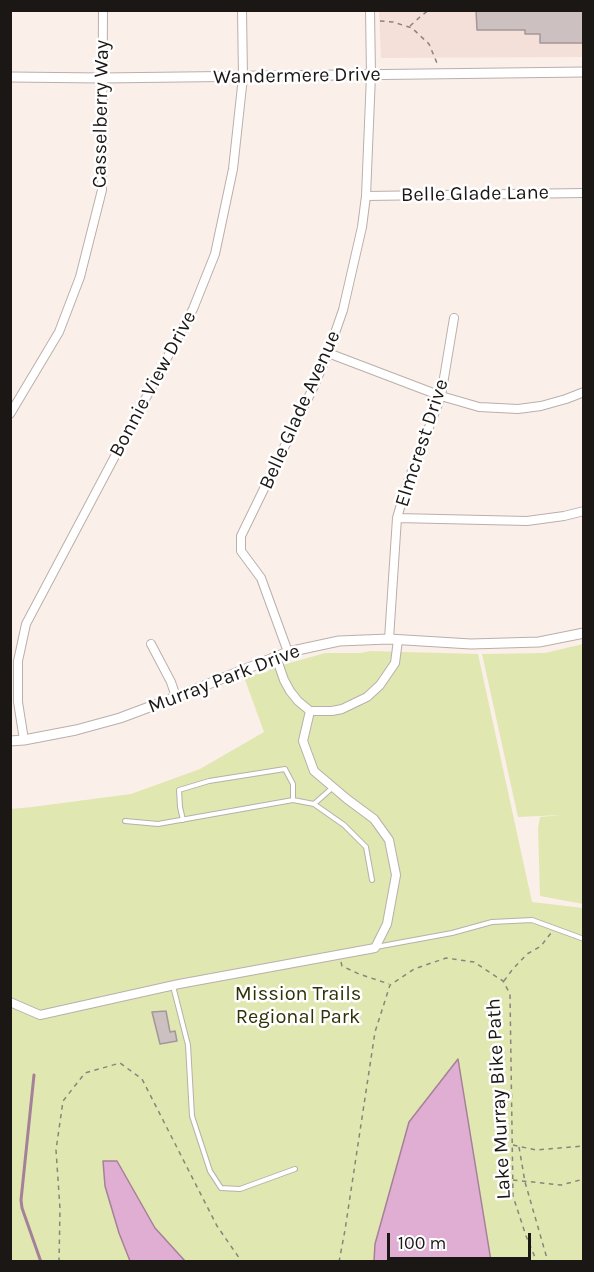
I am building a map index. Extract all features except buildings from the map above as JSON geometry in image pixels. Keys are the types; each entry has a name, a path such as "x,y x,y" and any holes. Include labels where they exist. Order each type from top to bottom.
{"street":[{"name":"Casselberry Way","path":"10,414 59,332 80,277 102,190 103,10"},
{"name":"Bonnie View Drive","path":"24,740 18,702 18,661 26,624 193,309 215,254 233,170 243,77 242,10"},
{"name":"Belle Glade Avenue","path":"288,652 261,578 241,551 241,536 315,386 343,310 362,227 366,196 371,75 370,10"},
{"name":"Wandermere Drive","path":"10,76 102,78 584,72"},
{"name":"Belle Glade Lane","path":"366,196 584,193"},
{"name":"Elmcrest Drive","path":"310,711 342,709 368,697 380,685 395,663 397,518 406,487 441,396 454,318"},
{"path":"328,353 441,396 479,407 518,409 541,406 584,392"},
{"path":"397,518 527,521 584,511"},
{"name":"Murray Park Drive","path":"10,741 76,730 120,718 288,652 339,641 394,640 471,644 539,642 584,633"},
{"path":"151,645 171,682 176,697"},
{"path":"10,1002 40,1015 173,985 375,948 387,924 396,875 389,840 374,819 346,799 314,771 303,741 310,711 290,691 276,657"}],"lane":[{"path":"183,820 179,790 209,781 285,769 293,784 293,800"},
{"path":"315,804 332,787"},
{"path":"125,821 158,824 293,800 315,804 344,825 366,847 372,880"},
{"path":"375,948 452,933 492,922 532,920 584,939"},
{"path":"173,985 188,1045 192,1116 210,1171 221,1188 240,1189 295,1169"}],"path":[{"path":"409,27 429,10"},
{"path":"378,21 393,22 409,27 429,44 437,63"},
{"path":"503,981 527,954 541,946 555,928"},
{"path":"338,954 342,966 390,985 375,1032 339,1262"},
{"name":"Lake Murray Bike Path","path":"390,985 414,969 446,958 474,962 503,981 510,993 513,1196 537,1262"},
{"path":"59,1262 60,1209 56,1150 63,1101 85,1073 120,1063 142,1079 217,1226 242,1262"},
{"path":"512,1145 536,1150 583,1146"},
{"path":"519,1146 525,1182 548,1262"},
{"path":"513,1180 561,1185 584,1179"}],"shaded area":[{"path":"379,11 583,11 583,57 381,58"},
{"path":"458,1059 491,1261 374,1261 375,1244 409,1122"},
{"path":"103,1161 117,1161 155,1228 185,1261 130,1261 105,1186"}],"green space":[{"path":"583,644 583,904 540,896 538,828 540,817 561,815 518,817 482,654 545,653"},
{"name":"Mission Trails Regional Park","path":"370,651 478,654 532,902 583,908 583,1261 11,1261 11,809 131,794 200,769 264,732 244,677 325,653"}],"waterway":[{"path":"34,1075 21,1200 41,1262"}]}
